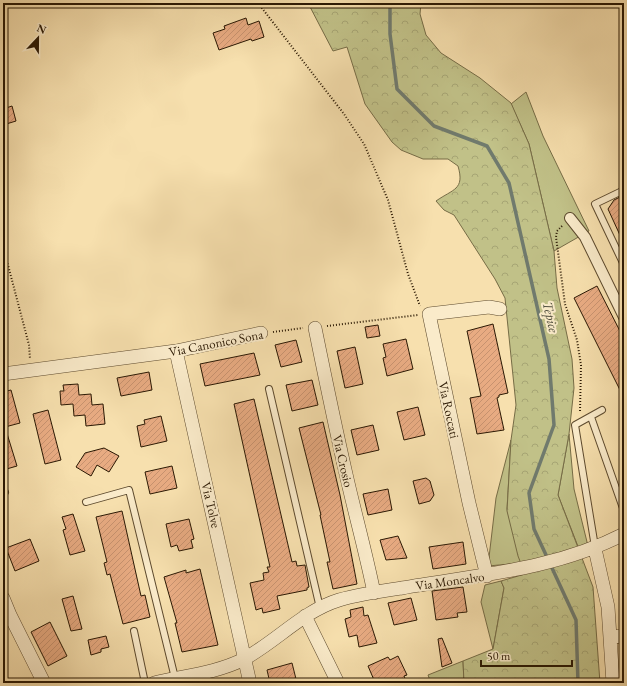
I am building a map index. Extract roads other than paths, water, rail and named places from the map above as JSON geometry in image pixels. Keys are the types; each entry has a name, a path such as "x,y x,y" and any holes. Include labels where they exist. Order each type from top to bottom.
{"street":[{"path":"570,218 585,237 624,317"},
{"name":"Via Roccati","path":"487,576 426,314 489,307 500,309"},
{"name":"Via Crosio","path":"315,328 341,453 358,524 365,546 374,592"},
{"name":"Via Canonico Sona","path":"3,374 176,351 261,333"},
{"name":"Via Tolve","path":"176,351 250,683"},
{"name":"Via Moncalvo","path":"154,683 227,667 245,658 305,616 338,600 374,592 526,569 591,550 624,534"},
{"path":"591,550 618,636 610,659 613,683"},
{"path":"3,598 39,681"},
{"path":"305,616 338,683"}],"lane":[{"path":"624,190 595,204 624,265"},
{"path":"269,388 320,608"},
{"path":"591,550 575,425 602,410"},
{"path":"591,417 624,511"},
{"path":"86,502 129,490 175,678"},
{"path":"134,631 145,683"}],"waterway":[{"name":"Tepice","path":"390,3 390,34 397,89 434,126 487,146 509,183 549,359 554,425 529,493 534,529 576,620 578,683"}]}
